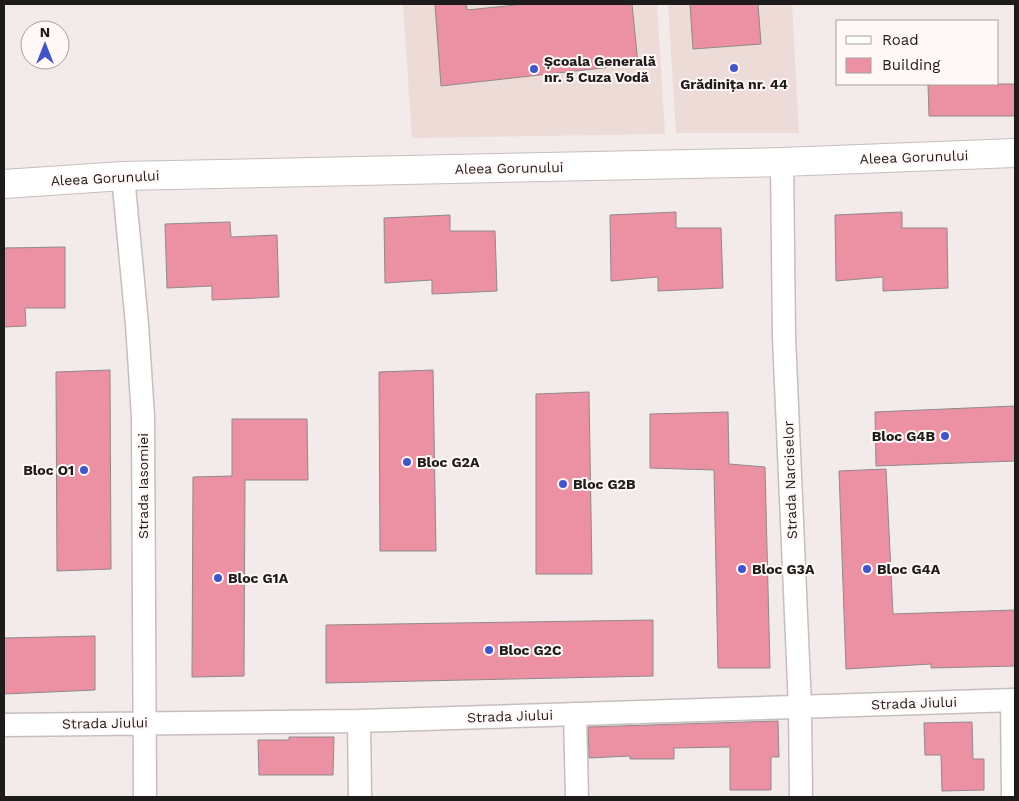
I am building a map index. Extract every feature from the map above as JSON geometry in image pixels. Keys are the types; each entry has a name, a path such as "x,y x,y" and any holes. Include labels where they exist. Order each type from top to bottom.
{"street":[{"name":"Aleea Gorunului","path":"4,184 123,176 782,162 1015,153"},
{"name":"Strada Narciselor","path":"782,162 784,337 800,707 801,797"},
{"name":"Strada Iasomiei","path":"123,176 137,324 143,417 144,797"},
{"name":"Strada Jiului","path":"4,725 359,721 1013,700"},
{"path":"1013,700 1013,797"},
{"path":"575,714 577,797"},
{"path":"359,721 360,797"}],"shaded area":[{"name":"Școala Generală nr. 5 Cuza Vodă","path":"403,4 657,4 665,134 412,138"},
{"name":"Grădinița nr. 44","path":"668,4 792,4 799,133 676,133"}],"building":[{"path":"435,4 466,4 467,10 526,4 632,4 638,64 441,86"},
{"path":"690,4 758,4 761,44 693,49"},
{"path":"1015,84 1015,116 929,116 928,85"},
{"path":"676,212 676,228 721,228 723,288 658,291 658,277 611,281 610,215"},
{"path":"902,212 902,228 947,228 948,288 883,291 883,277 836,281 835,215"},
{"path":"450,215 450,231 495,231 497,291 432,294 432,280 385,283 384,218"},
{"path":"230,222 231,237 277,235 279,297 212,300 212,286 167,288 165,224"},
{"path":"65,247 65,308 25,308 26,326 4,327 4,248"},
{"name":"Bloc O1","path":"110,370 111,569 57,571 56,372"},
{"name":"Bloc G2A","path":"433,370 436,551 380,551 379,372"},
{"name":"Bloc G2B","path":"589,392 592,574 536,574 536,394"},
{"name":"Bloc G4B","path":"1015,406 1015,461 876,466 875,412"},
{"name":"Bloc G3A","path":"728,412 729,464 765,467 770,668 718,668 714,470 650,468 650,414"},
{"name":"Bloc G1A","path":"232,419 307,419 308,480 245,480 244,676 192,677 193,477 232,476"},
{"path":"886,469 893,614 1015,610 1015,666 931,668 931,664 846,669 839,471"},
{"name":"Bloc G2C","path":"653,620 653,676 326,683 326,625"},
{"path":"95,636 95,690 4,694 4,638"},
{"path":"778,721 779,757 771,757 771,790 730,790 730,747 674,748 674,759 630,759 630,756 589,758 588,727"},
{"path":"972,722 973,759 984,759 984,790 942,791 941,755 925,755 924,723"},
{"path":"289,737 334,737 333,775 259,775 258,740 289,740"}],"place":[{"name":"Grădinița nr. 44","path":"734,68"},
{"name":"Școala Generală nr. 5 Cuza Vodă","path":"534,69"},
{"name":"Bloc G4B","path":"945,436"},
{"name":"Bloc G2A","path":"407,462"},
{"name":"Bloc O1","path":"84,470"},
{"name":"Bloc G2B","path":"563,484"},
{"name":"Bloc G3A","path":"742,569"},
{"name":"Bloc G4A","path":"867,569"},
{"name":"Bloc G1A","path":"218,578"},
{"name":"Bloc G2C","path":"489,650"}]}
